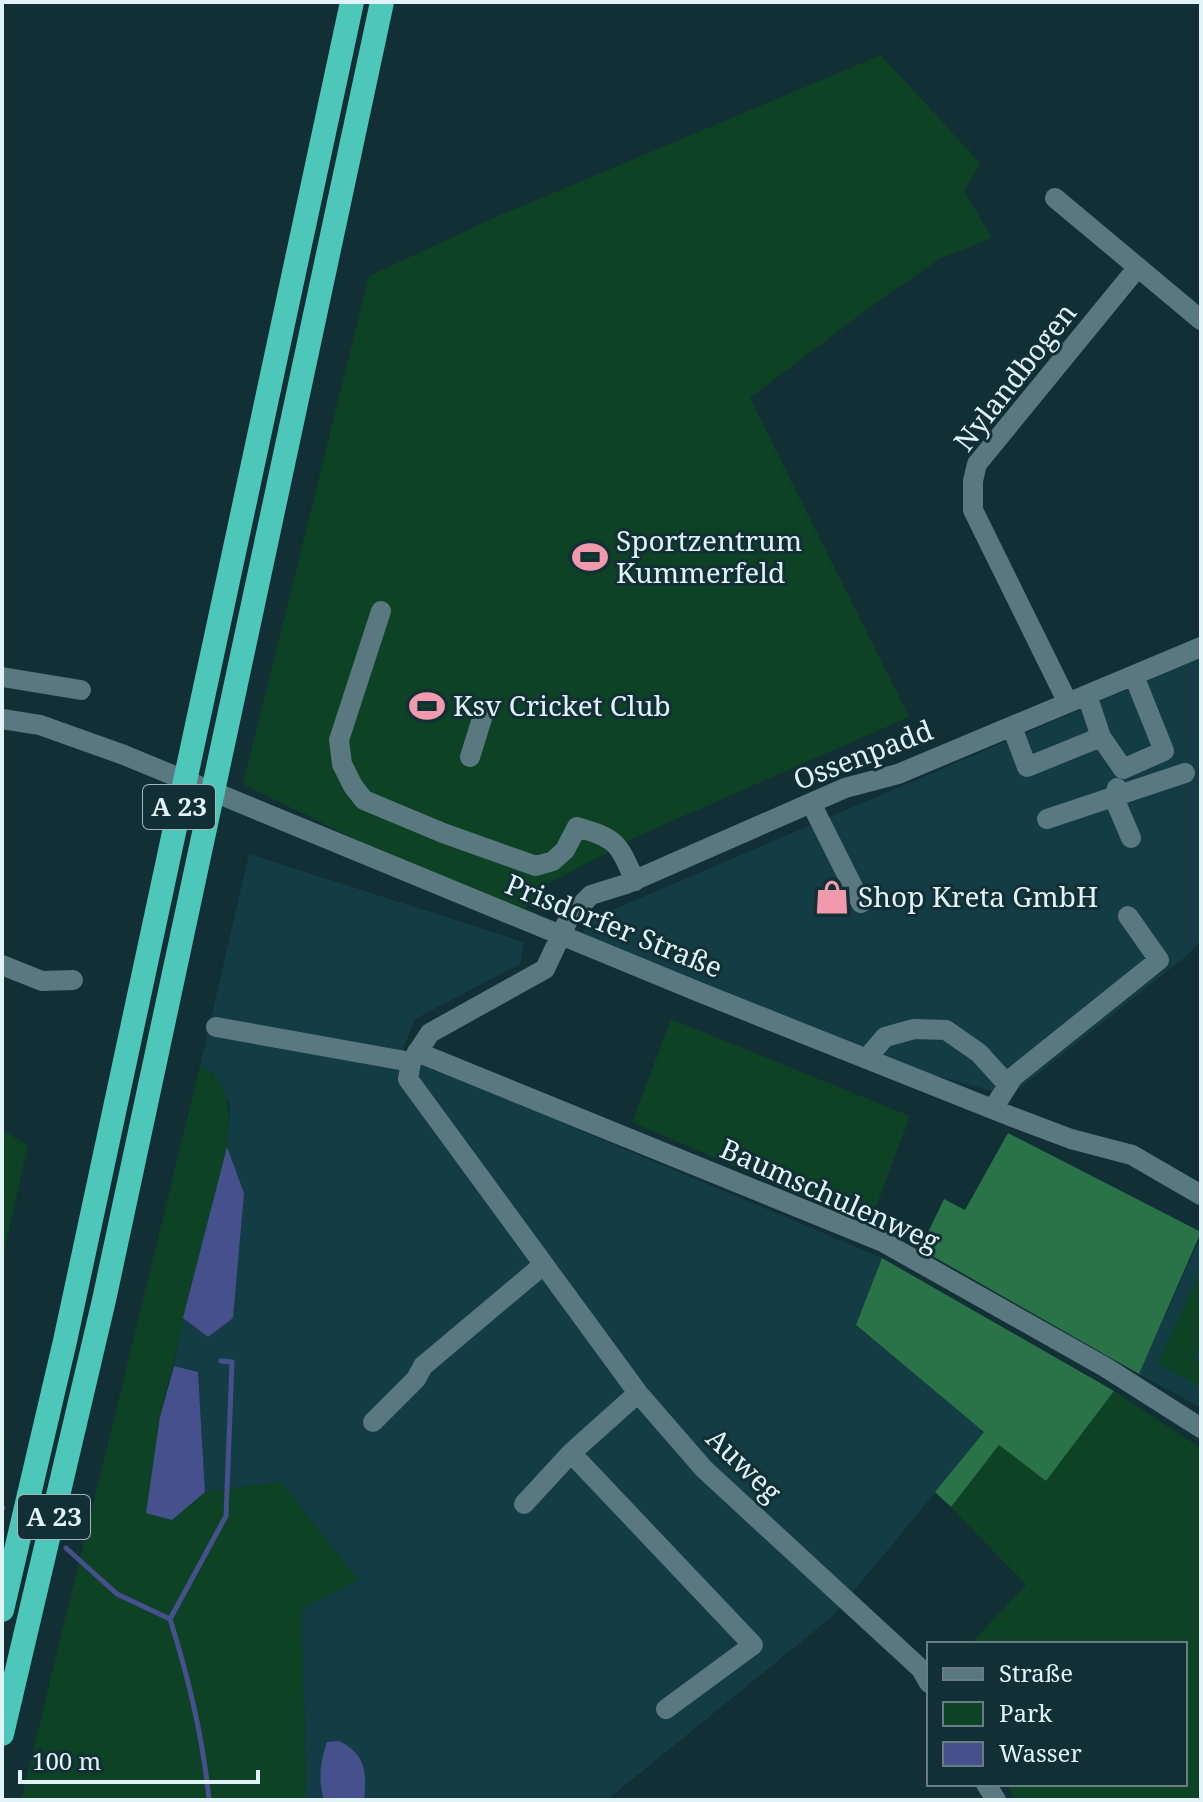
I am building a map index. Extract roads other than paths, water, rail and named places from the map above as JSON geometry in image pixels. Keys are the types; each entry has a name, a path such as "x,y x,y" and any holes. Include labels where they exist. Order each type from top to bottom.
{"highway":[{"name":"A 23","path":"2,1610 68,1325 352,2"},
{"name":"A 23","path":"2,1734 104,1300 382,2"}],"street":[{"path":"1055,198 1201,320"},
{"name":"Nylandbogen","path":"1123,769 1077,699 973,510 973,481 977,464 1138,267"},
{"path":"381,611 339,740 342,764 364,800 443,833 536,866 553,861 565,850 577,827 599,834 618,845 635,881"},
{"name":"Ossenpadd","path":"562,934 569,918 591,895 635,881 845,788 898,774 1201,647"},
{"path":"1131,838 1114,798 1123,769 1164,751 1134,676"},
{"path":"2,677 81,690"},
{"path":"470,757 485,709"},
{"name":"Prisdorfer Straße","path":"2,719 40,725 124,755 699,992 993,1109 1071,1139 1132,1155 1201,1195"},
{"path":"1012,727 1027,767 1101,737"},
{"path":"1047,819 1185,773"},
{"path":"811,803 861,903"},
{"path":"993,1109 1013,1077 1159,960 1128,916"},
{"path":"414,1057 430,1033 545,969 562,934"},
{"path":"2,965 42,981 73,980"},
{"name":"Baumschulenweg","path":"216,1027 414,1057 883,1242 1105,1367 1201,1428"},
{"path":"868,1057 885,1037 914,1029 946,1030 979,1053 1008,1085"},
{"name":"Auweg","path":"414,1057 408,1079 638,1393 704,1469 921,1669 927,1680"},
{"path":"373,1422 416,1379 423,1366 543,1265"},
{"path":"524,1504 571,1453 638,1393"},
{"path":"571,1453 753,1645 666,1709"}],"water":[{"path":"227,1147 244,1193 233,1318 208,1337 183,1318"},
{"path":"174,1366 198,1372 205,1492 172,1520 146,1513 160,1417"},
{"path":"339,1741 355,1752 363,1765 364,1800 324,1800 320,1778 323,1757 327,1742"}],"waterway":[{"path":"209,1800 194,1708 170,1619 226,1516 232,1362 221,1361"},
{"path":"66,1548 117,1594 170,1619"}],"place":[{"name":"Sportzentrum Kummerfeld","path":"590,557"},
{"name":"Ksv Cricket Club","path":"427,706"},
{"name":"Shop Kreta GmbH","path":"832,897"}]}
